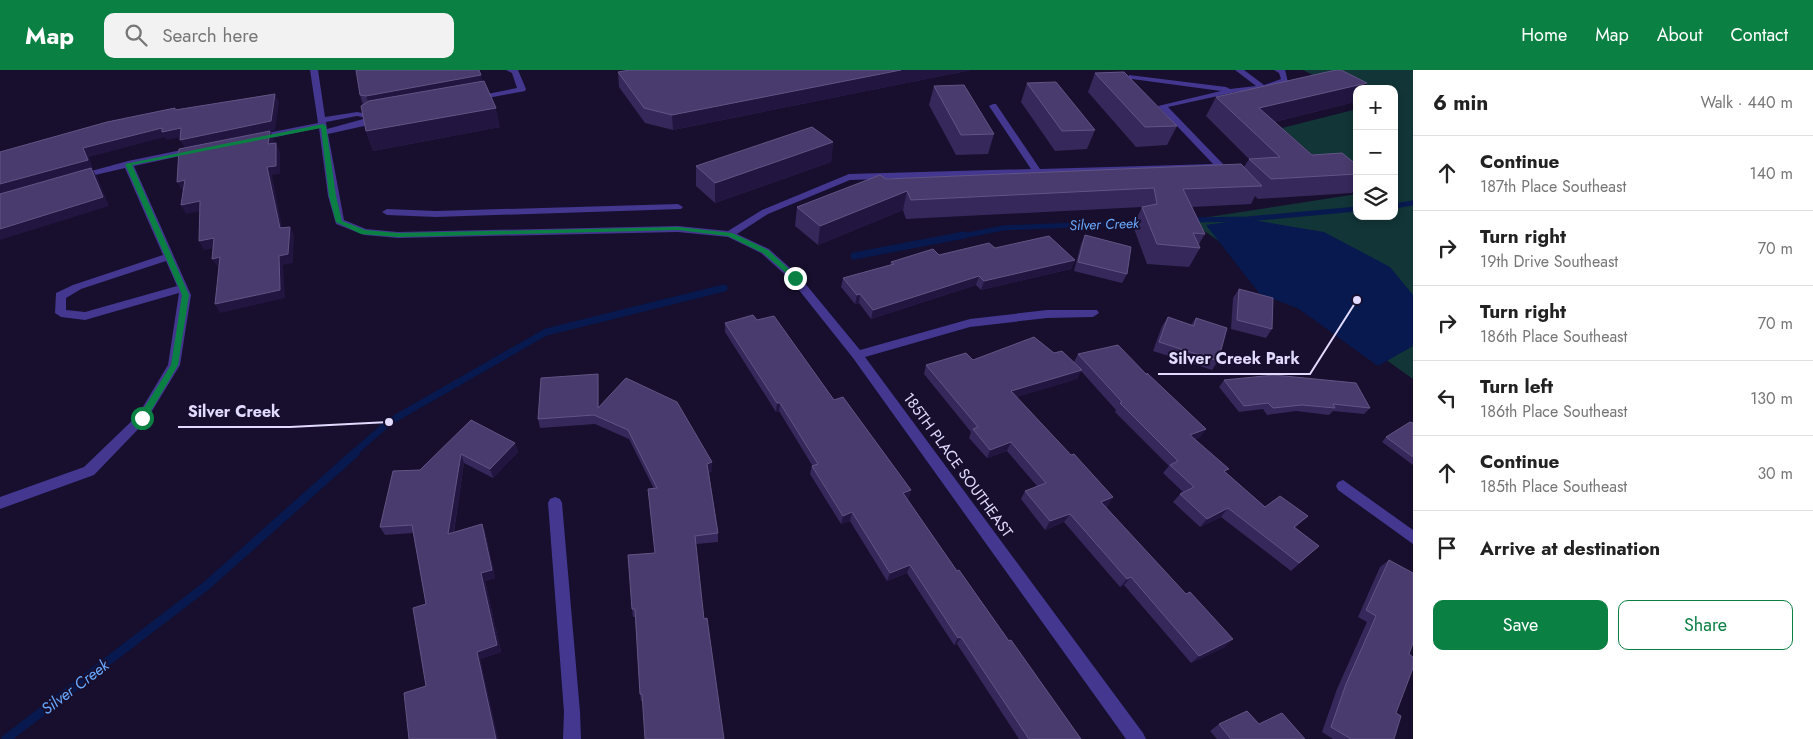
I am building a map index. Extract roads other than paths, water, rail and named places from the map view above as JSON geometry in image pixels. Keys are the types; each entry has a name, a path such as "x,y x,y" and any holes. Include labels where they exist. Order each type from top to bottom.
{"street":[{"path":"314,70 323,126"},
{"path":"467,100 522,89 515,72 510,70"},
{"path":"1239,70 1263,88"},
{"path":"730,234 765,212 849,177 1220,166 1162,106 1236,90 1263,88 1285,80 1282,72 1278,70"},
{"path":"1132,77 1236,90"},
{"path":"993,106 1036,170"},
{"path":"245,141 323,126 361,124 372,117 391,114"},
{"name":"185TH PLACE SOUTHEAST","path":"323,126 332,196 339,222 364,232 398,235 678,228 730,234 765,251 795,278 857,355 1138,739"},
{"path":"70,177 206,148"},
{"path":"0,503 89,471 142,418 174,365 186,295 128,164"},
{"path":"387,212 678,207"},
{"path":"588,231 593,209"},
{"path":"398,235 416,213"},
{"path":"169,256 77,287 60,296 62,313 85,316 183,288"},
{"path":"857,355 970,322 1047,314 1093,313"},
{"path":"1343,486 1413,538"},
{"path":"554,502 572,712 572,739"}],"waterway":[{"name":"Silver Creek","path":"1398,205 1413,203"},
{"name":"Silver Creek","path":"1189,220 1247,219 1353,209"},
{"name":"Silver Creek","path":"958,237 1003,228 1143,222"},
{"name":"Silver Creek","path":"854,256 964,235"},
{"name":"Silver Creek","path":"353,454 389,422 546,332 724,288"},
{"name":"Silver Creek","path":"6,739 206,586 355,453"}],"place":[{"name":"Silver Creek Park","path":"1357,300"},
{"name":"Silver Creek","path":"389,422"}]}
